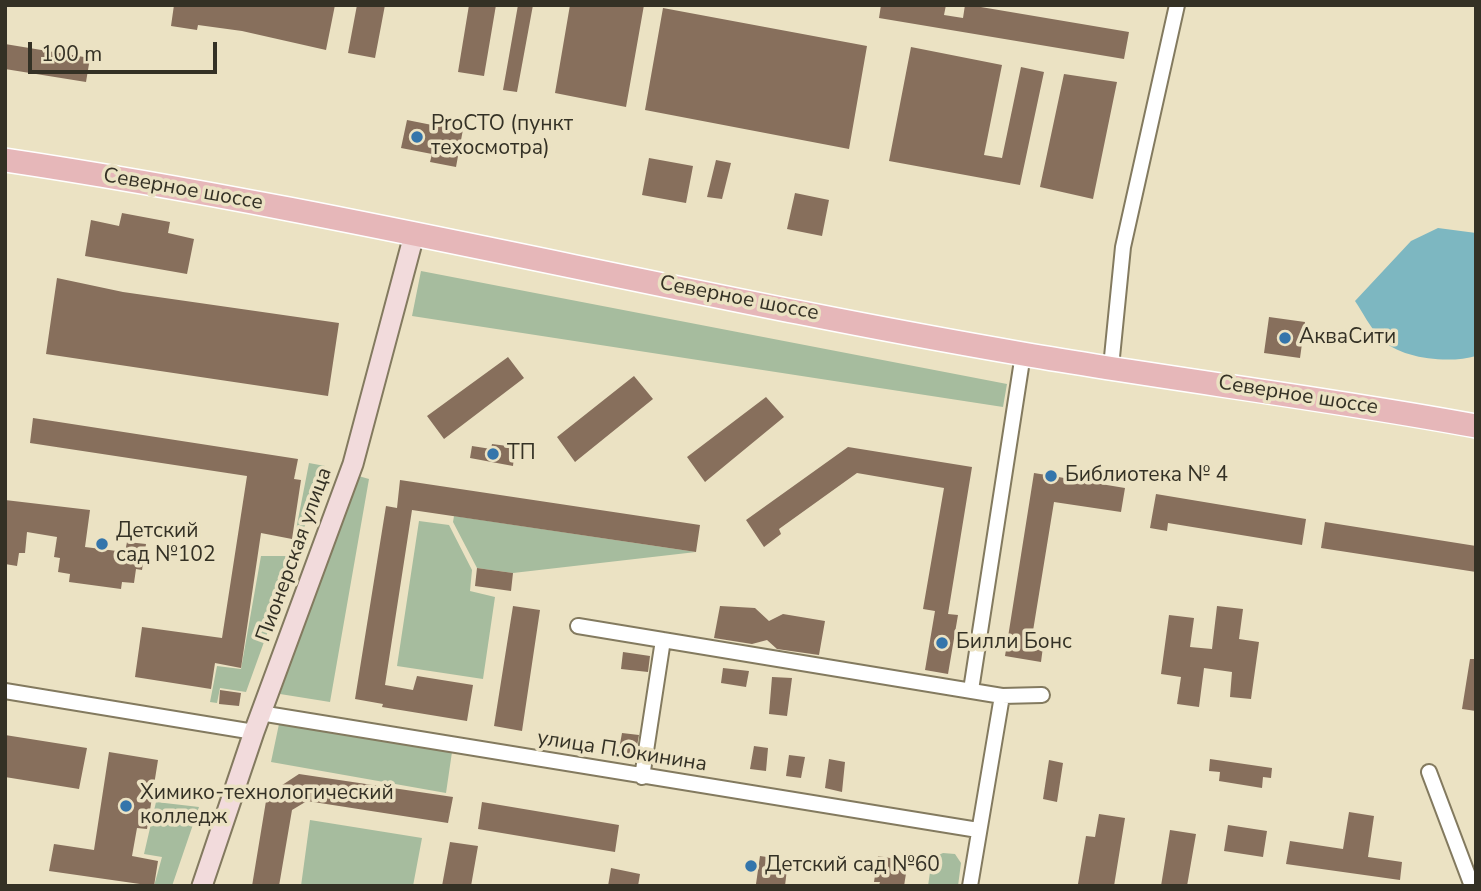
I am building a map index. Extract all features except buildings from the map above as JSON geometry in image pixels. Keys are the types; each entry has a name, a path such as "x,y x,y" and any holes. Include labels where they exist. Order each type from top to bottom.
{"main road":[{"name":"Северное шоссе","path":"5,160 218,195 1023,354 1476,426"}],"street":[{"path":"1111,367 1124,247 1177,5"},
{"name":"Пионерская улица","path":"202,886 257,723 353,464 414,235"},
{"path":"971,690 1023,354"},
{"path":"578,626 1002,696 1042,695"},
{"path":"642,777 663,640"},
{"name":"улица П.Окинина","path":"5,691 642,777 978,830"},
{"path":"970,886 1002,696"},
{"path":"1429,772 1472,886"}],"green space":[{"path":"421,271 1007,384 1003,407 412,316"},
{"path":"309,463 325,466 303,531 296,530"},
{"path":"355,475 369,479 330,702 280,694"},
{"path":"454,516 696,552 513,573 477,568 453,522"},
{"path":"419,521 449,525 472,570 470,591 495,597 483,679 397,666"},
{"path":"261,556 295,556 246,692 220,688 217,703 210,702 217,666 241,669"},
{"path":"279,724 452,752 446,793 271,762"},
{"path":"156,802 199,807 172,886 154,886 162,857 144,854"},
{"path":"310,820 422,838 413,886 301,886"},
{"path":"943,853 955,854 961,863 958,886 928,886 932,858"}],"water":[{"path":"1438,228 1476,233 1476,356 1452,360 1425,358 1400,351 1380,338 1355,301 1411,241"}],"place":[{"name":"ProСТО (пункт техосмотра)","path":"417,137"},
{"name":"АкваСити","path":"1285,338"},
{"name":"ТП","path":"493,454"},
{"name":"Библиотека № 4","path":"1051,476"},
{"name":"Детский сад №102","path":"102,544"},
{"name":"Билли Бонс","path":"942,643"},
{"name":"Химико-технологический колледж","path":"126,806"},
{"name":"Детский сад №60","path":"751,866"}]}
